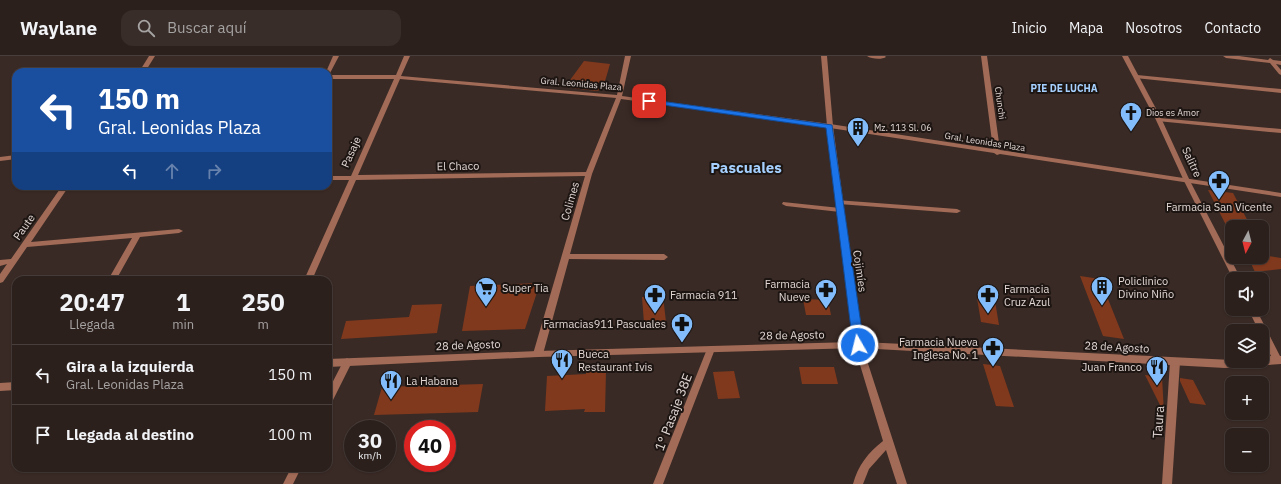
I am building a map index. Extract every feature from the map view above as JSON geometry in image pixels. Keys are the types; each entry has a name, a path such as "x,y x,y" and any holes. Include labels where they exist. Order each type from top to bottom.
{"street":[{"path":"144,68 152,56"},
{"path":"331,68 336,56"},
{"name":"Pasaje","path":"310,276 407,56"},
{"name":"Colimes","path":"538,354 589,174 619,97 628,56"},
{"name":"Cojimíes","path":"824,56 830,126 858,345 887,443 902,484"},
{"path":"870,56 884,57"},
{"name":"Chunchi","path":"984,56 997,153"},
{"name":"Salitre","path":"1125,56 1159,120 1187,181 1233,272"},
{"path":"1226,56 1281,63"},
{"path":"1267,56 1281,73"},
{"name":"Gral. Leonidas Plaza","path":"332,75 397,77 619,97 830,126 997,153 1281,195"},
{"path":"1137,77 1281,91"},
{"path":"1159,120 1281,131"},
{"path":"0,159 12,158"},
{"name":"El Chaco","path":"332,178 589,174"},
{"name":"Paute","path":"0,280 63,190"},
{"path":"786,204 957,210"},
{"path":"25,245 179,231"},
{"path":"114,276 138,234"},
{"path":"566,256 664,257"},
{"path":"0,263 12,261"},
{"path":"1256,316 1280,362"},
{"name":"28 de Agosto","path":"332,363 538,354 858,345 1175,362 1225,364 1280,362"},
{"name":"1° Pasaje 38E","path":"658,484 711,349"},
{"path":"332,394 347,362"},
{"name":"Taura","path":"1167,484 1175,362"},
{"path":"0,387 12,386"},
{"path":"858,484 861,472 872,456 887,443"},
{"path":"288,484 294,472"}],"building":[{"path":"584,61 610,64 603,88 600,90 596,91 565,87"},
{"path":"1208,190 1233,193 1247,220 1225,220 1225,223"},
{"path":"1269,256 1281,258 1281,269 1255,272 1251,264 1269,264"},
{"name":"Policlinico Divino Niño","path":"1080,276 1100,279 1124,339 1103,336"},
{"path":"540,283 525,329 462,331 470,286"},
{"path":"663,296 666,322 644,323 642,297"},
{"path":"977,298 995,301 999,325 981,322"},
{"path":"803,299 828,300 831,315 806,315"},
{"path":"442,304 437,333 341,339 346,321 409,317 412,305"},
{"path":"983,364 1000,366 1014,407 996,406"},
{"path":"799,367 834,367 838,384 802,384"},
{"path":"606,371 605,412 584,412 585,409 545,411 547,376 586,374 586,372"},
{"path":"734,371 740,398 718,399 713,372"},
{"name":"Juan Franco","path":"1145,375 1162,377 1164,413"},
{"path":"1180,378 1193,380 1206,405 1190,403"},
{"path":"483,384 478,412 374,415 382,387"}],"place":[{"name":"Dios es Amor","path":"1131,132"},
{"name":"Mz. 113 Sl. 06","path":"858,148"},
{"name":"Farmacia San Vicente","path":"1219,200"},
{"name":"Policlinico Divino Niño","path":"1102,306"},
{"name":"Super Tia","path":"486,308"},
{"name":"Farmacia Nueve","path":"826,310"},
{"name":"Farmacia 911","path":"655,314"},
{"name":"Farmacia Cruz Azul","path":"988,314"},
{"name":"Farmacias911 Pascuales","path":"682,344"},
{"name":"Farmacia Nueva Inglesa No. 1","path":"993,368"},
{"name":"Bueca Restaurant Ivis","path":"562,380"},
{"name":"Juan Franco","path":"1157,386"},
{"name":"La Habana","path":"391,400"}],"district":[{"name":"PIE DE LUCHA","path":"1064,88"},
{"name":"Pascuales","path":"746,168"}],"route":[{"path":"649,101 830,126 858,345"}]}
